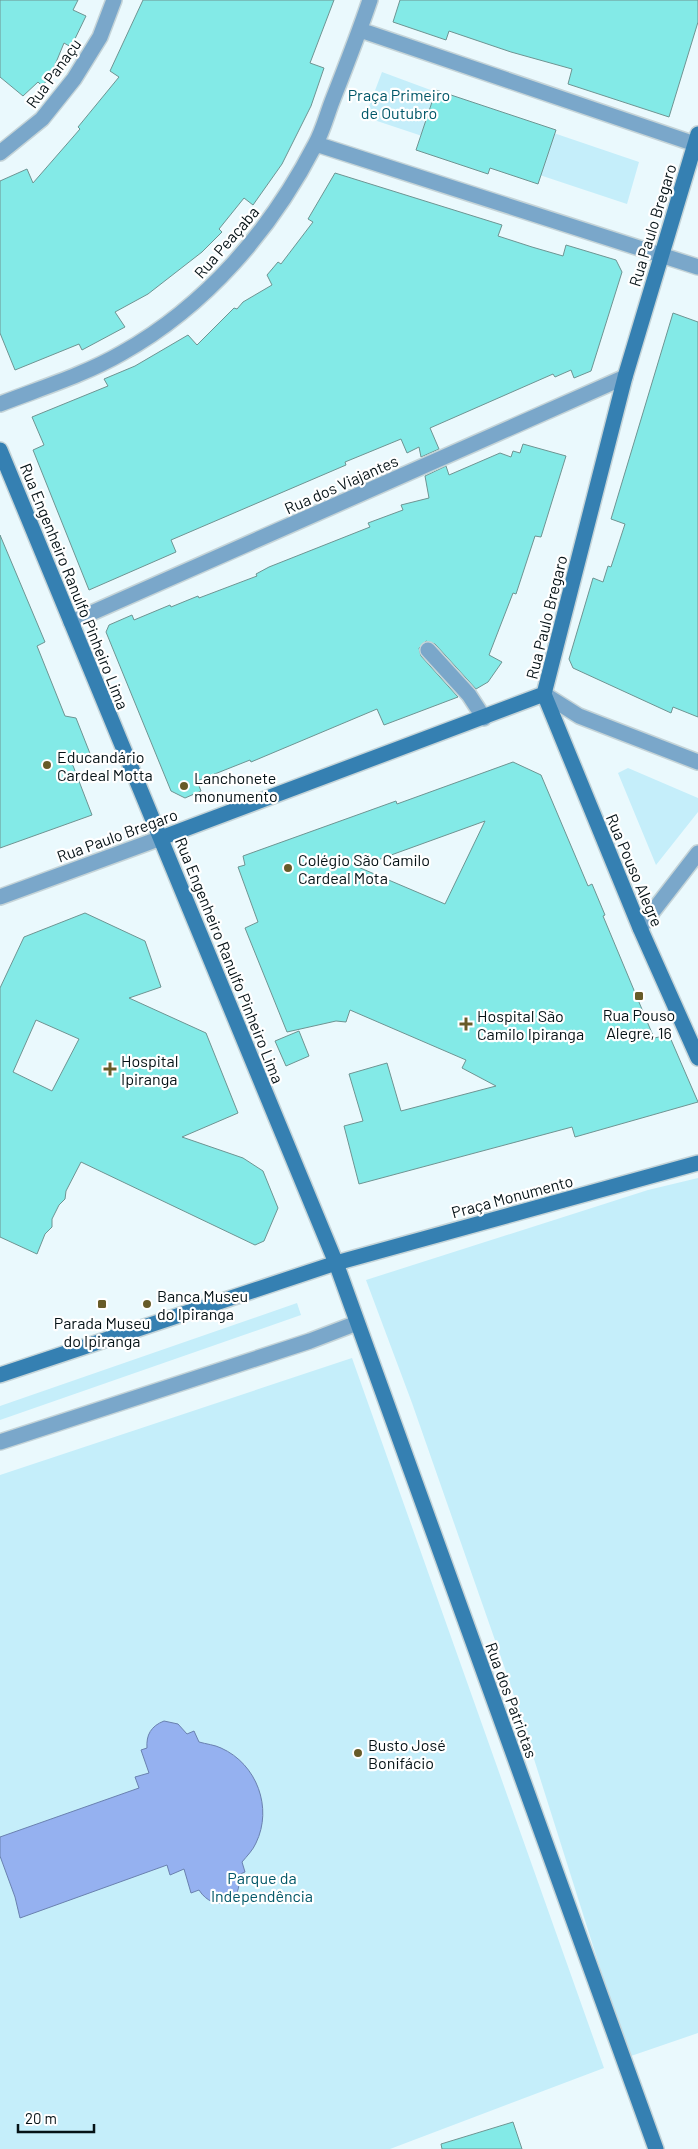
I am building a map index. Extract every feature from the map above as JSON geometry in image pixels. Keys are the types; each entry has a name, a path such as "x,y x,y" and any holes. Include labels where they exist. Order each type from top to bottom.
{"street":[{"name":"Rua Panaçu","path":"0,153 42,119 74,79 100,38 114,0"},
{"name":"Rua Peaçaba","path":"0,404 76,375 121,354 159,330 208,290 246,249 278,208 316,144 370,0"},
{"path":"360,30 696,139"},
{"name":"Rua Paulo Bregaro","path":"0,897 484,718 544,694 625,377 696,139"},
{"path":"316,144 698,267"},
{"name":"Rua dos Viajantes","path":"71,622 625,377"},
{"name":"Rua Engenheiro Ranulfo Pinheiro Lima","path":"0,450 336,1263"},
{"path":"428,650 469,695 484,718"},
{"path":"544,694 580,716 698,762"},
{"name":"Rua Pouso Alegre","path":"544,694 640,928 698,1058"},
{"path":"640,928 698,853"},
{"name":"Praça Monumento","path":"0,1375 336,1263 698,1163"},
{"name":"Rua dos Patriotas","path":"336,1263 656,2149"},
{"path":"0,1442 328,1335 357,1323"}],"green space":[{"name":"Praça Primeiro de Outubro","path":"382,72 471,105 639,162 627,204 365,117"},
{"path":"628,768 698,798 698,812 656,865 618,773"},
{"path":"698,1178 698,2033 631,2056 607,1990 510,1683 412,1403 366,1280 648,1190"},
{"path":"297,1303 301,1315 0,1420 0,1406"},
{"name":"Parque da Independência","path":"352,1358 604,2068 390,2149 0,2149 0,1475"}],"water":[{"path":"164,1721 178,1724 187,1734 194,1731 199,1742 219,1747 234,1755 252,1776 258,1788 263,1816 261,1830 255,1846 242,1862 245,1872 238,1875 239,1885 237,1893 227,1902 212,1902 199,1890 191,1893 184,1869 170,1875 167,1865 20,1918 15,1897 0,1856 0,1837 139,1788 135,1777 149,1773 141,1750 147,1748 147,1739 150,1731"}],"building":[{"path":"0,0 78,0 73,10 86,16 71,47 64,43 50,77 42,86 38,82 23,96 0,77"},
{"path":"143,0 334,0 310,63 324,68 311,106 282,164 253,205 244,198 219,229 222,232 202,252 148,294 115,312 125,327 82,350 79,344 15,370 0,333 0,181 27,169 33,183 80,129 78,127 119,77 110,71"},
{"path":"400,0 698,0 698,22 669,117 568,84 572,69 511,52 449,31 446,40 393,22"},
{"path":"436,90 556,130 538,184 490,168 488,174 416,150"},
{"path":"335,173 502,225 498,236 532,247 563,256 566,245 616,260 622,272 591,371 574,378 571,370 555,377 553,374 430,428 439,449 421,457 419,447 407,453 401,439 345,462 346,465 171,540 176,552 89,590 33,450 44,445 32,417 108,386 104,379 135,366 188,335 197,345 234,308 237,309 243,302 272,285 267,275 278,262 281,264 313,222 308,219"},
{"path":"673,313 698,322 698,717 673,707 671,713 573,668 569,659 593,578 603,582 608,566 611,567 625,524 611,519"},
{"path":"523,444 566,456 541,537 535,536 516,594 513,593 489,655 502,662 488,682 476,689 435,644 426,641 419,648 421,656 458,697 384,725 377,709 251,762 250,760 197,781 201,791 185,798 171,791 106,632 109,625 132,615 134,620 170,605 171,607 198,596 199,598 257,576 256,574 269,567 370,527 368,523 403,510 401,505 429,498 425,476 446,466 449,475 500,453 511,457 513,451 520,453"},
{"name":"Educandário Cardeal Motta","path":"0,535 45,642 37,646 65,716 76,718 91,756 72,763 92,815 0,848"},
{"name":"Hospital São Camilo Ipiranga","path":"513,762 541,775 588,886 592,884 605,915 603,916 654,1038 669,1035 698,1102 575,1137 572,1127 359,1184 344,1126 363,1121 349,1074 387,1063 401,1111 496,1086 462,1068 466,1060 350,1010 346,1022 336,1021 287,1032 245,928 258,922 238,867 245,865 243,856 396,801 397,804","holes":["485,821 445,904 358,867"]},
{"name":"Hospital Ipiranga","path":"85,913 145,941 161,987 129,998 206,1033 238,1113 182,1137 243,1158 263,1171 278,1208 264,1241 255,1245 81,1162 66,1191 65,1199 59,1205 52,1219 52,1227 45,1234 37,1254 0,1237 0,988 24,937","holes":["36,1020 79,1039 52,1091 13,1072"]},
{"path":"299,1031 309,1056 286,1066 275,1041"},
{"path":"513,2122 522,2149 442,2149 441,2144"}],"place":[{"name":"Educandário Cardeal Motta","path":"47,765"},
{"name":"Lanchonete monumento","path":"184,786"},
{"name":"Colégio São Camilo Cardeal Mota","path":"288,868"},
{"name":"Rua Pouso Alegre, 16","path":"639,996"},
{"name":"Hospital São Camilo Ipiranga","path":"466,1024"},
{"name":"Hospital Ipiranga","path":"110,1069"},
{"name":"Parada Museu do Ipiranga","path":"102,1304"},
{"name":"Banca Museu do Ipiranga","path":"147,1304"},
{"name":"Busto José Bonifácio","path":"358,1753"}]}
